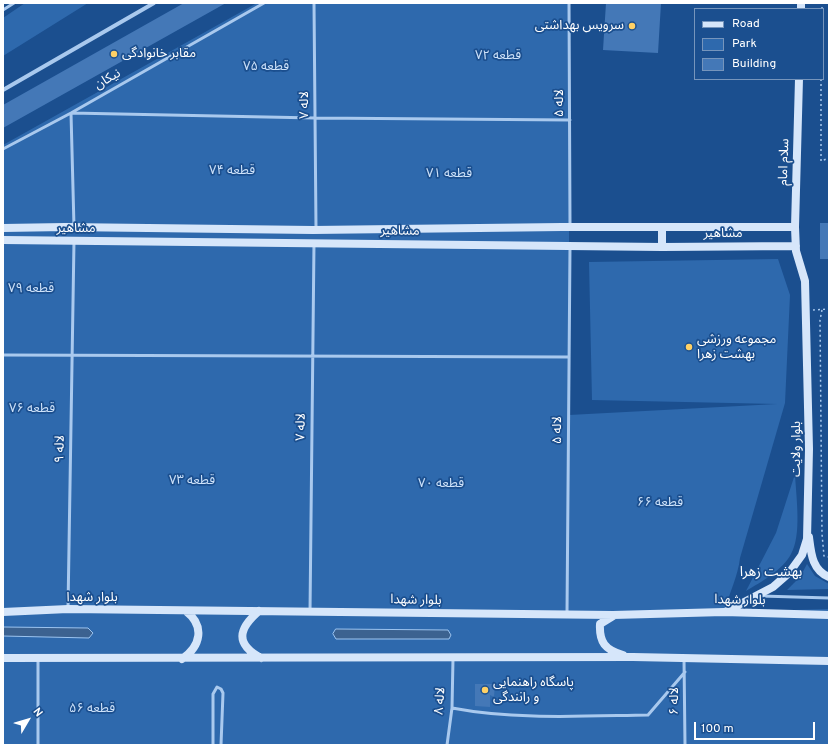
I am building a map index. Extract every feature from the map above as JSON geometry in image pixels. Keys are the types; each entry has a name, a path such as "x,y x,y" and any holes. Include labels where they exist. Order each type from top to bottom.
{"street":[{"path":"3,90 154,3"},
{"name":"سلام امام","path":"796,246 795,228 799,80"},
{"name":"مشاهیر","path":"3,228 74,227 316,230 570,227 795,228"},
{"path":"662,227 662,247"},
{"name":"مشاهیر","path":"3,240 662,247 796,246"},
{"name":"بلوار ولایت","path":"724,612 773,586 789,573 802,555 807,539 809,449 805,281 796,246"},
{"path":"807,528 813,560 818,570 829,577"},
{"name":"بلوار شهدا","path":"3,612 68,609 613,616 724,612 829,615"},
{"path":"182,659 190,653 199,638 200,630 197,622 186,611"},
{"path":"259,611 246,623 242,631 242,641 245,648 262,659"},
{"path":"613,616 600,624 599,636 604,645 613,652 633,657"},
{"path":"3,658 454,659 684,657 829,661"}],"lane":[{"path":"3,10 14,3"},
{"name":"نیکان","path":"3,149 71,113 264,3"},
{"name":"لاله ۷","path":"314,3 316,230"},
{"name":"لاله ۵","path":"569,3 570,227"},
{"path":"74,227 71,113 315,118 570,120"},
{"name":"لاله ۹","path":"68,609 74,241"},
{"name":"لاله ۷","path":"310,612 314,243"},
{"name":"لاله ۵","path":"567,615 570,246"},
{"path":"3,354 569,357"},
{"path":"755,596 829,598"},
{"name":"لاله ۶","path":"684,657 685,745"},
{"path":"38,659 38,745"},
{"name":"لاله ۸","path":"448,745 452,708 454,659"},
{"path":"452,708 475,712 562,716 648,715 685,672"},
{"path":"213,745 213,694 217,687 221,689 222,694 221,745"}],"path":[{"path":"821,80 821,161 829,158"},
{"path":"806,310 829,309"},
{"path":"822,310 820,320 822,534 824,556 829,557"}],"green space":[{"path":"25,3 88,3 3,56 3,18"},
{"path":"257,3 569,3 569,415 777,404 592,400 589,262 778,259 790,295 785,403 737,572 724,612 829,609 829,745 3,745 3,145"},
{"path":"828,3 829,3 828,154"},
{"path":"795,474 798,515 796,537 791,554 783,565 771,575 746,591 776,533"},
{"path":"807,564 815,576 829,584 829,589 787,590 800,577"}],"shaded area":[{"path":"3,627 88,628 93,633 89,638 3,636"},
{"path":"336,629 448,630 451,635 449,639 336,639 333,634"}],"building":[{"name":"مقابر خانوادگی","path":"184,3 226,3 3,128 3,105"},
{"name":"سرویس بهداشتی","path":"606,3 661,3 658,53 603,50"},
{"path":"820,223 829,223 829,259 820,259"},
{"name":"پاسگاه راهنمایی و رانندگی","path":"475,684 495,684 494,697 490,695 490,707 475,706"}],"place":[{"name":"سرویس بهداشتی","path":"632,26"},
{"name":"مقابر خانوادگی","path":"114,54"},
{"name":"مجموعه ورزشی بهشت زهرا","path":"689,347"},
{"name":"پاسگاه راهنمایی و رانندگی","path":"485,690"}],"district":[{"name":"بهشت زهرا","path":"771,573"}],"park label":[{"name":"قطعه ۷۲","path":"498,56"},
{"name":"قطعه ۷۵","path":"266,67"},
{"name":"قطعه ۷۴","path":"232,171"},
{"name":"قطعه ۷۱","path":"449,174"},
{"name":"قطعه ۷۹","path":"31,289"},
{"name":"قطعه ۷۶","path":"32,409"},
{"name":"قطعه ۷۳","path":"192,481"},
{"name":"قطعه ۷۰","path":"441,484"},
{"name":"قطعه ۶۶","path":"660,503"},
{"name":"قطعه ۵۶","path":"92,709"}]}
